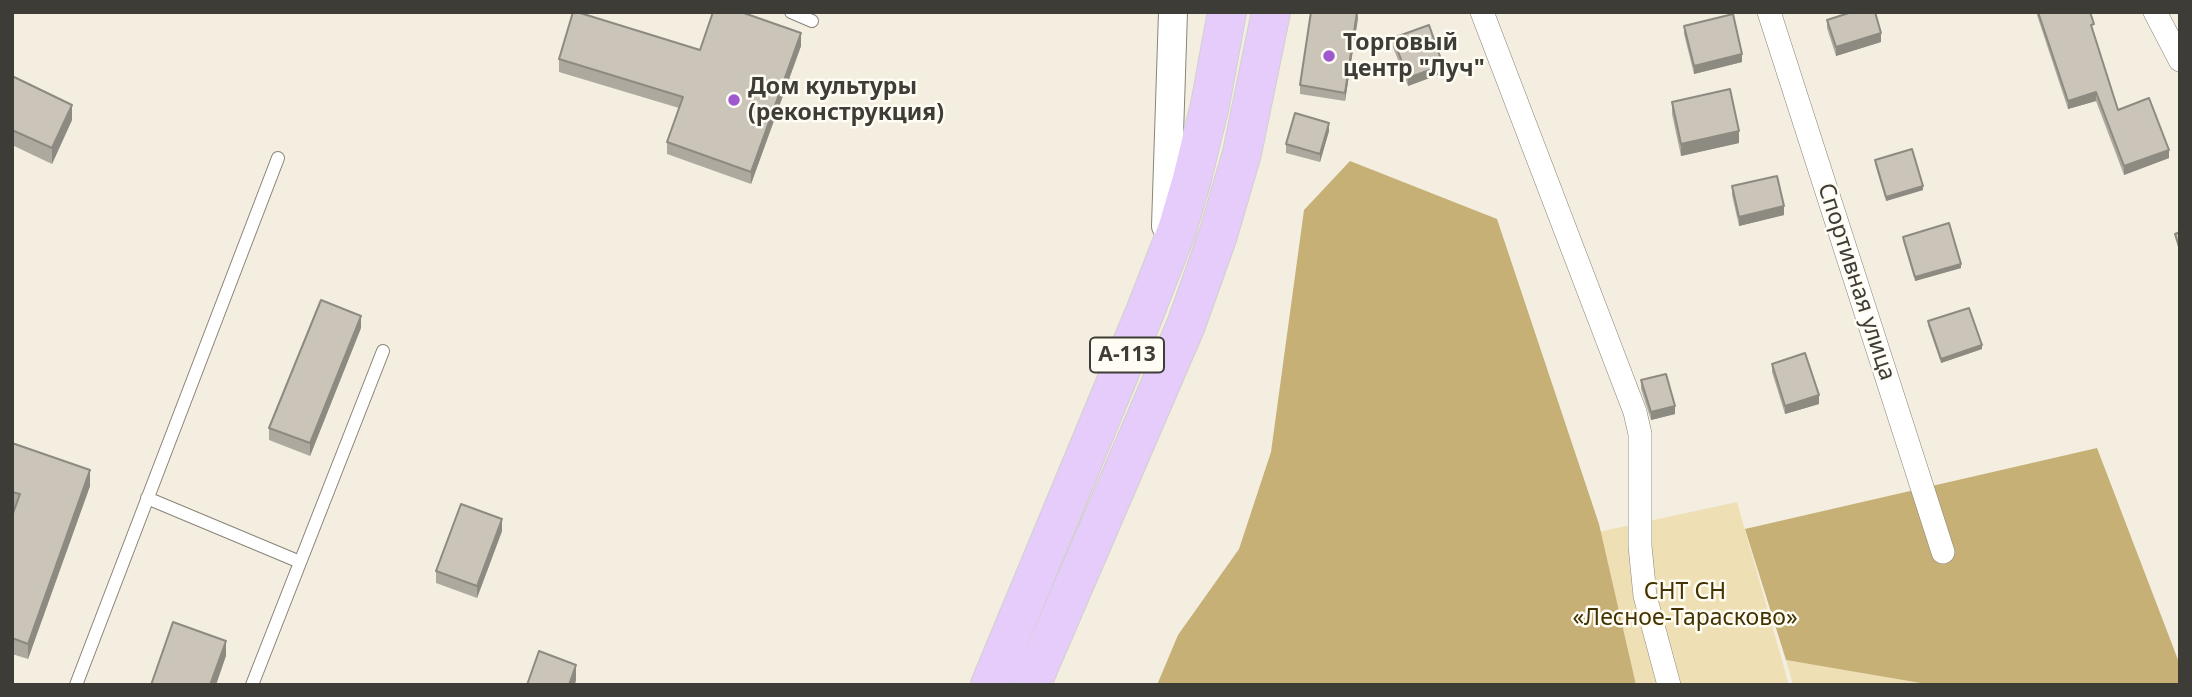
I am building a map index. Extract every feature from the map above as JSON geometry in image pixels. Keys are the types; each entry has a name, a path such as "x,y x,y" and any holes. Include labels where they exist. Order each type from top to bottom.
{"highway":[{"name":"А-113","path":"990,685 1160,273 1192,180 1210,105 1227,12"},
{"name":"А-113","path":"1031,685 1185,325 1218,235 1242,153 1271,12"}],"street":[{"path":"1160,273 1168,214 1173,12"},
{"path":"1482,12 1635,412 1640,434 1640,546 1645,596 1669,685"},
{"name":"Спортивная улица","path":"1769,12 1943,552"},
{"path":"2155,12 2180,60"}],"lane":[{"path":"791,12 812,21"},
{"path":"76,685 278,158"},
{"path":"252,685 383,351"},
{"path":"147,498 300,562"}],"green space":[{"name":"СНТ СН «Лесное-Тарасково»","path":"1737,502 1789,685 1622,685 1589,534"},
{"path":"1786,660 1932,685 1793,685"}],"shaded area":[{"path":"1350,161 1497,219 1599,524 1636,685 1157,685 1178,635 1239,549 1271,452 1304,210"},
{"path":"2097,448 2180,665 2180,685 1932,685 1786,660 1745,529"}],"building":[{"path":"573,12 700,50 713,12 741,12 801,33 751,172 667,142 683,97 559,59"},
{"name":"Торговый центр \"Луч\"","path":"1311,12 1357,12 1345,93 1300,85"},
{"path":"1852,12 1875,12 1881,33 1836,47 1827,20"},
{"path":"2038,12 2090,12 2094,24 2091,25 2118,110 2149,98 2169,150 2124,166 2096,92 2068,101"},
{"path":"1733,14 1742,54 1694,66 1684,26"},
{"path":"1429,25 1443,65 1408,78 1393,38"},
{"path":"12,76 72,105 52,148 12,130"},
{"path":"1730,89 1739,131 1681,144 1672,102"},
{"path":"1295,113 1329,123 1320,154 1286,144"},
{"path":"1912,149 1923,186 1886,197 1875,160"},
{"path":"1777,176 1784,206 1739,217 1732,186"},
{"path":"1949,223 1961,264 1915,277 1903,237"},
{"path":"2180,232 2180,250 2175,234"},
{"path":"321,300 361,316 310,443 269,428"},
{"path":"1969,308 1982,345 1941,359 1928,321"},
{"path":"1805,353 1819,395 1785,406 1772,364"},
{"path":"1666,374 1675,406 1651,412 1641,380"},
{"path":"12,443 90,470 28,644 12,638 12,516 20,494 12,492"},
{"path":"461,504 502,519 477,586 436,571"},
{"path":"173,622 226,641 210,685 151,685"},
{"path":"539,651 576,665 569,685 527,685"}],"place":[{"name":"Торговый центр \"Луч\"","path":"1329,56"},
{"name":"Дом культуры (реконструкция)","path":"734,100"}]}
